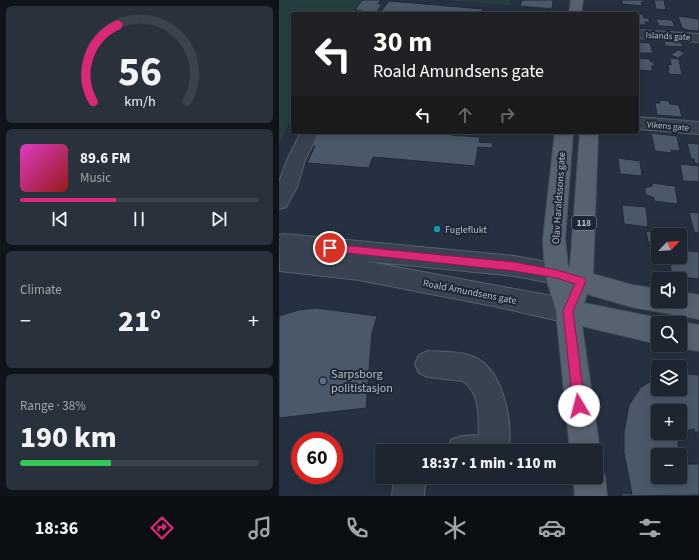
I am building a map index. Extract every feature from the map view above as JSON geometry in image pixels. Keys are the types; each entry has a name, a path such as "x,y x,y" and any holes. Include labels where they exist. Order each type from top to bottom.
{"main road":[{"path":"575,12 577,0"},
{"name":"Olav Haraldssons gate","path":"564,134 554,239 557,274 568,311 584,444"},
{"name":"118","path":"568,311 581,281 589,134"},
{"name":"Roald Amundsens gate","path":"557,274 632,296 651,299"},
{"path":"687,305 699,307"},
{"name":"Roald Amundsens gate","path":"568,311 651,329"},
{"path":"687,336 699,338"},
{"path":"590,484 591,496"}],"street":[{"name":"Islands gate","path":"639,34 699,38"},
{"name":"Vikens gate","path":"639,123 699,128"},
{"path":"279,201 287,187 295,160 309,134"},
{"name":"Roald Amundsens gate","path":"280,250 514,266 557,274"},
{"name":"Roald Amundsens gate","path":"280,250 359,270 498,296 568,311"},
{"path":"427,364 468,368 486,386 492,403 494,444"},
{"path":"408,496 409,484"}],"green space":[{"path":"279,0 362,0 353,12 291,12 291,120 279,144"},
{"path":"445,0 510,0 509,5"}],"building":[{"path":"362,0 381,0 378,4 382,4 377,12 355,10"},
{"path":"522,0 553,0 552,9 520,6"},
{"path":"622,0 643,0 644,3 641,2 642,6 622,4"},
{"path":"654,0 664,0 666,10 656,9"},
{"path":"389,1 483,9 482,12 381,12"},
{"path":"639,14 643,14 644,18 648,18 650,22 645,22 646,25 639,25"},
{"path":"678,16 699,19 699,31 682,28"},
{"path":"656,19 672,20 675,27 659,26"},
{"path":"664,41 680,42 684,47 665,46"},
{"path":"639,42 650,43 653,53 639,53"},
{"path":"678,50 685,53 678,58 671,55"},
{"path":"639,58 650,59 655,66 651,66 653,71 639,70"},
{"path":"670,58 679,59 682,75 669,74 668,64 671,65"},
{"path":"659,100 669,101 670,104 679,105 682,117 657,115 655,103 660,103"},
{"path":"651,133 677,136 680,151 671,150 672,153 655,151"},
{"path":"315,134 451,134 480,137 479,142 493,143 492,148 478,147 475,166 373,157 369,168 307,163 315,146 310,145"},
{"path":"687,143 699,144 699,164 695,163 694,159 691,159"},
{"path":"618,158 640,161 642,176 620,174"},
{"path":"680,164 699,166 699,182 683,181"},
{"path":"652,183 675,186 678,204 654,201 654,198 645,194 645,188 652,186"},
{"path":"622,205 646,207 648,227 624,224"},
{"path":"689,212 699,213 699,233 694,232"},
{"path":"646,231 651,232 651,242 648,242"},
{"path":"687,251 699,252 699,279 687,278 687,272 671,272 670,264 687,264"},
{"name":"Sarpsborg politistasjon","path":"316,308 377,316 372,333 366,408 279,418 279,316 299,310"},
{"path":"687,374 699,375 699,432 694,432 694,429 687,431 687,404 651,404 651,440 679,440 679,448 651,448 651,484 687,484 687,464 699,464 699,495 622,496 621,493 632,494 624,453 624,432 629,405 641,387 651,381 651,396 687,396"}],"place":[{"name":"Fugleflukt","path":"437,229"},
{"name":"Sarpsborg politistasjon","path":"323,381"}],"route":[{"path":"330,248 514,266 557,274 581,281 568,311 579,406"}]}
